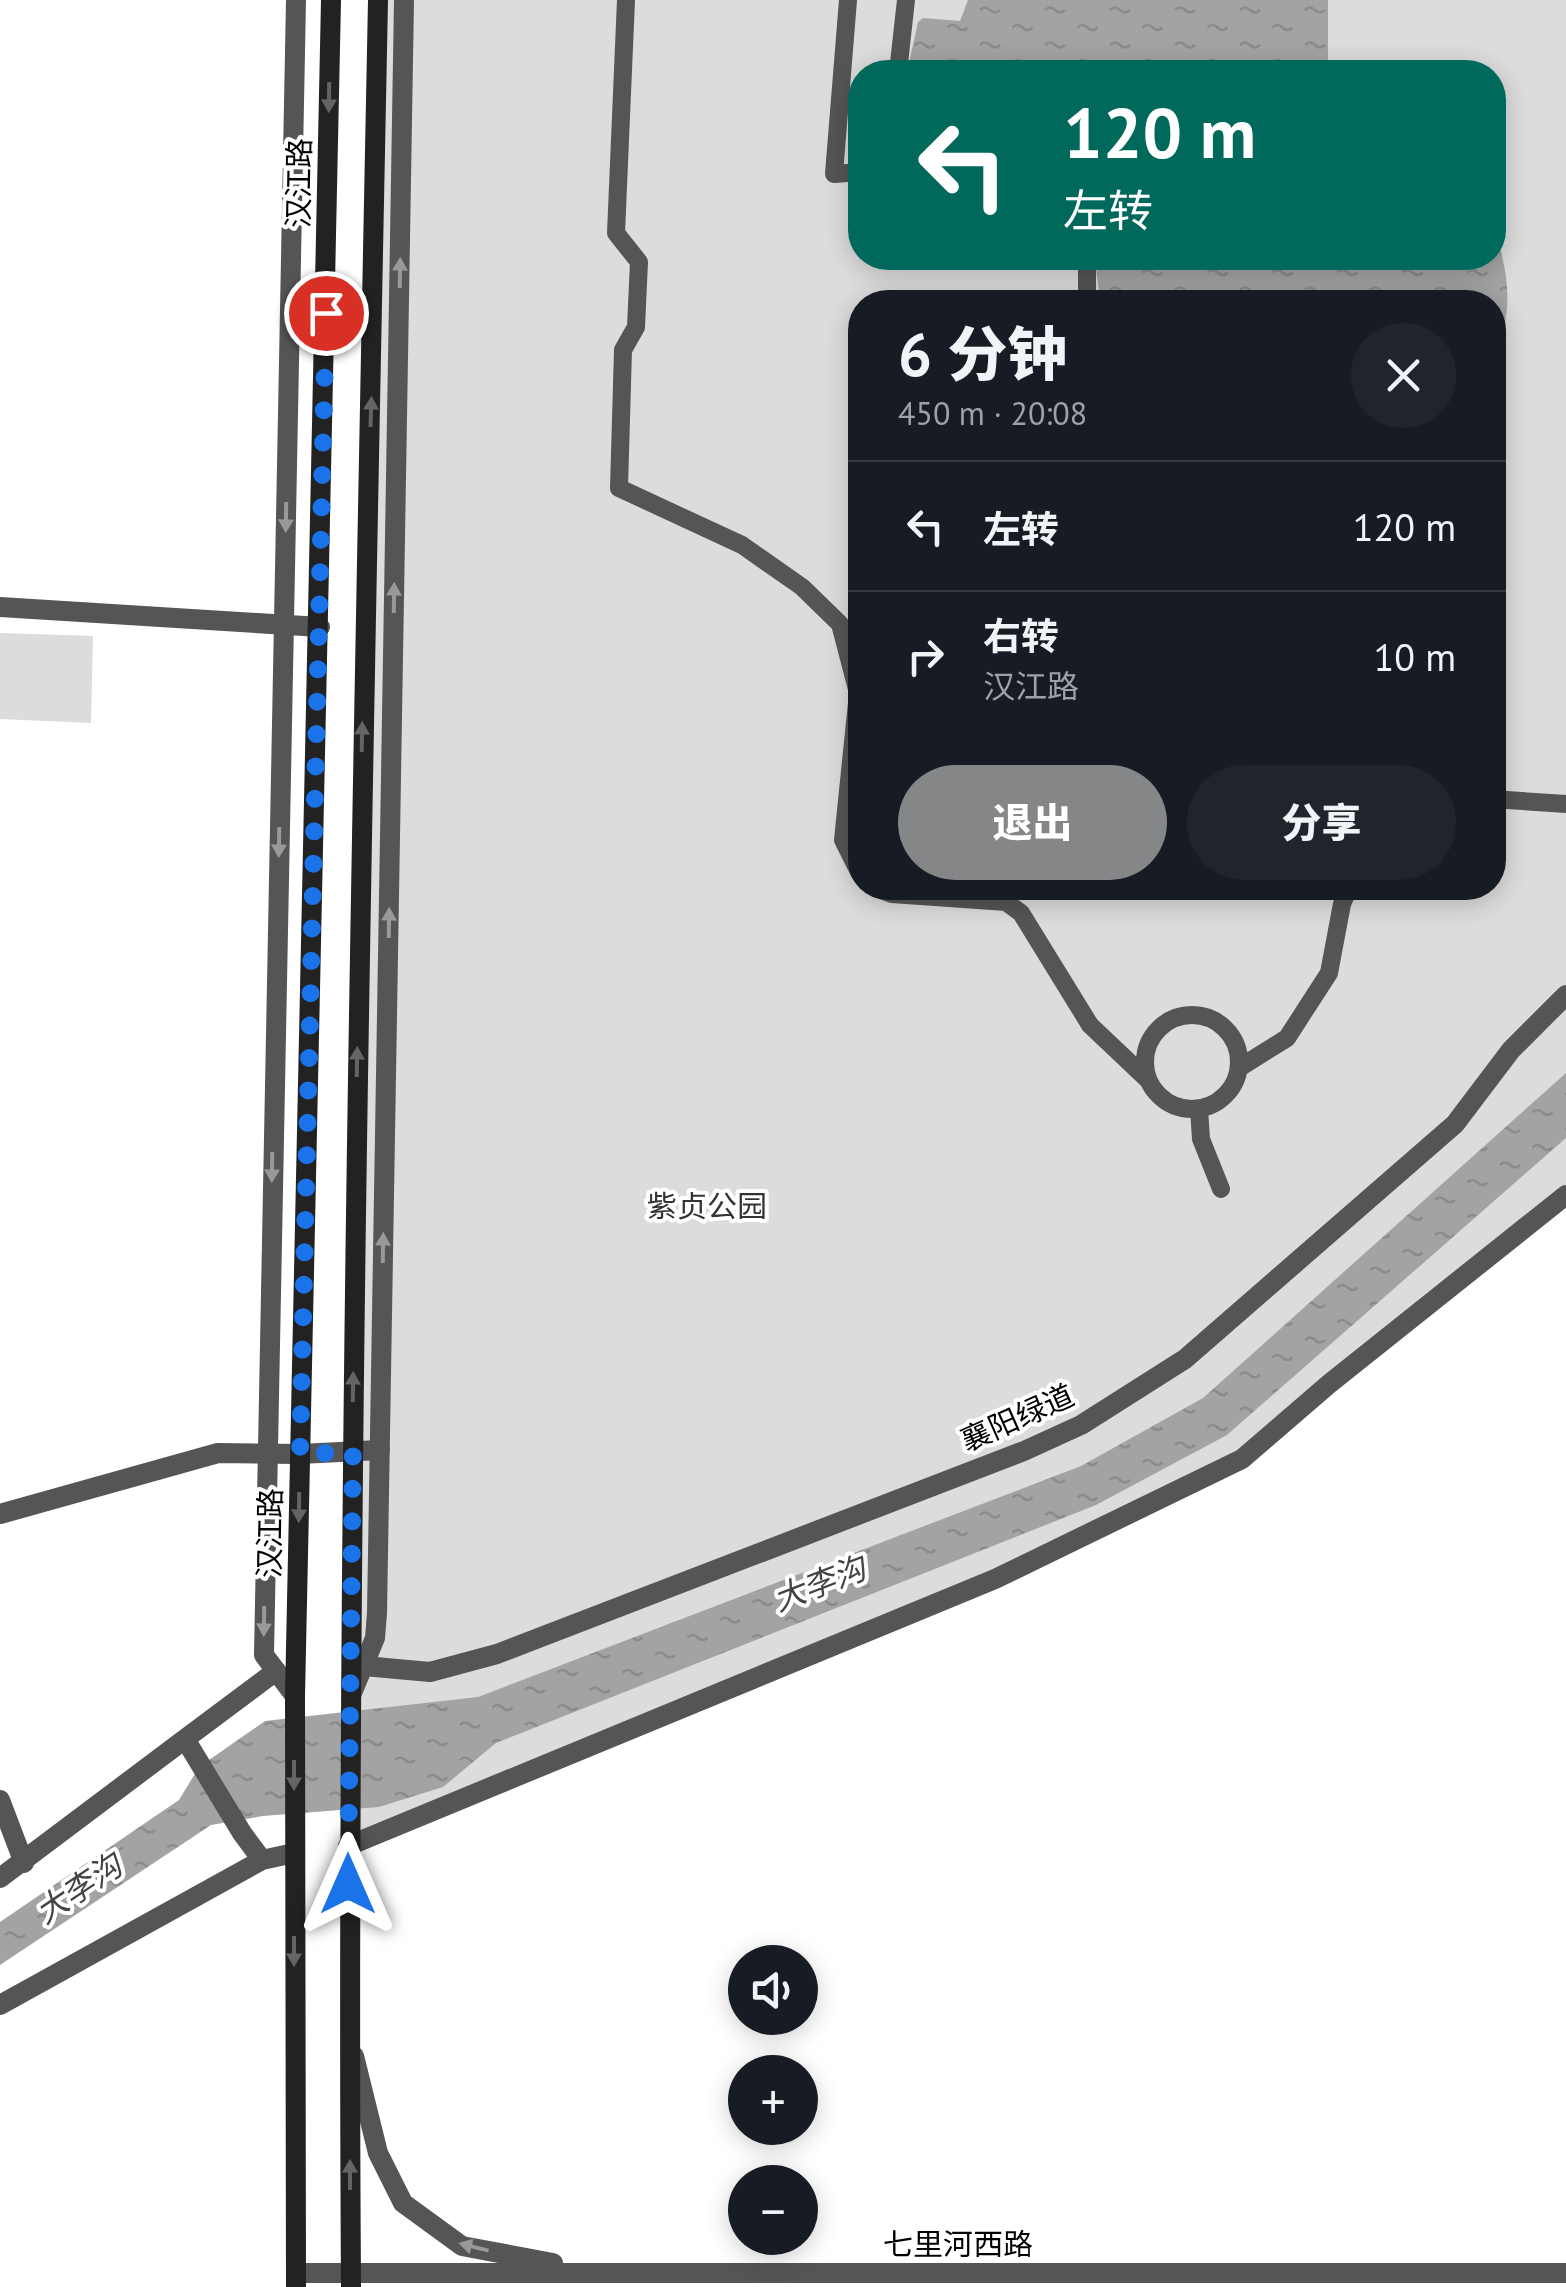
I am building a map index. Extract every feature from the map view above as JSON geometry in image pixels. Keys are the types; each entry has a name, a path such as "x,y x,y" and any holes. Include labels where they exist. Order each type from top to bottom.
{"main road":[{"name":"汉江路","path":"296,2280 295,1696 331,0"},
{"path":"351,2280 348,1846 360,854 378,0"}],"street":[{"path":"295,1696 264,1656 296,0"},
{"path":"352,1694 375,1638 377,1613 404,0"},
{"path":"626,0 616,233 639,262 636,327 622,350 619,488 742,545 802,587 840,624 848,655"},
{"path":"848,0 834,174 848,173"},
{"path":"899,60 906,0"},
{"path":"0,607 320,626"},
{"path":"848,791 843,840 848,850"},
{"path":"1506,800 1566,804"},
{"path":"978,900 1006,902 1021,914 1090,1026 1148,1080"},
{"path":"1240,1068 1286,1038 1329,973 1344,900"},
{"name":"襄阳绿道","path":"364,1666 430,1672 497,1654 1024,1451 1080,1425 1185,1360 1455,1124 1512,1050 1566,994"},
{"path":"1193,1015 1222,1026 1238,1052 1240,1068 1226,1095 1214,1105 1198,1110 1168,1104 1156,1094 1144,1065 1146,1049 1164,1024 1193,1015"},
{"path":"1198,1110 1204,1150 1221,1189"},
{"path":"348,1846 995,1579 1242,1459 1329,1384 1566,1195"},
{"path":"0,1514 218,1453 380,1450"},
{"path":"0,1878 276,1671"},
{"path":"185,1738 262,1860"},
{"path":"0,1800 24,1863"},
{"path":"0,2004 262,1860 294,1854"},
{"path":"349,2035 378,2153 403,2202 462,2246 604,2272"},
{"name":"七里河西路","path":"296,2280 604,2272 1566,2273"}],"green space":[{"name":"紫贞公园","path":"378,0 1566,0 1566,1195 1242,1459 995,1579 348,1846"},
{"path":"0,633 93,636 91,723 0,719"}],"water":[{"path":"968,0 1328,0 1328,60 910,60 918,22 923,18 960,21"},
{"path":"1096,270 1504,270 1507,291 1507,307 1506,315 1506,290 1099,290"},
{"name":"大李沟","path":"1566,1073 1566,1138 1227,1435 1096,1505 496,1743 443,1787 379,1807 263,1816 211,1825 0,1965 0,1922 179,1800 199,1767 265,1721 478,1697 1081,1466 1203,1398"}],"route":[{"path":"326,313 300,1454 353,1452 348,1884"}]}
